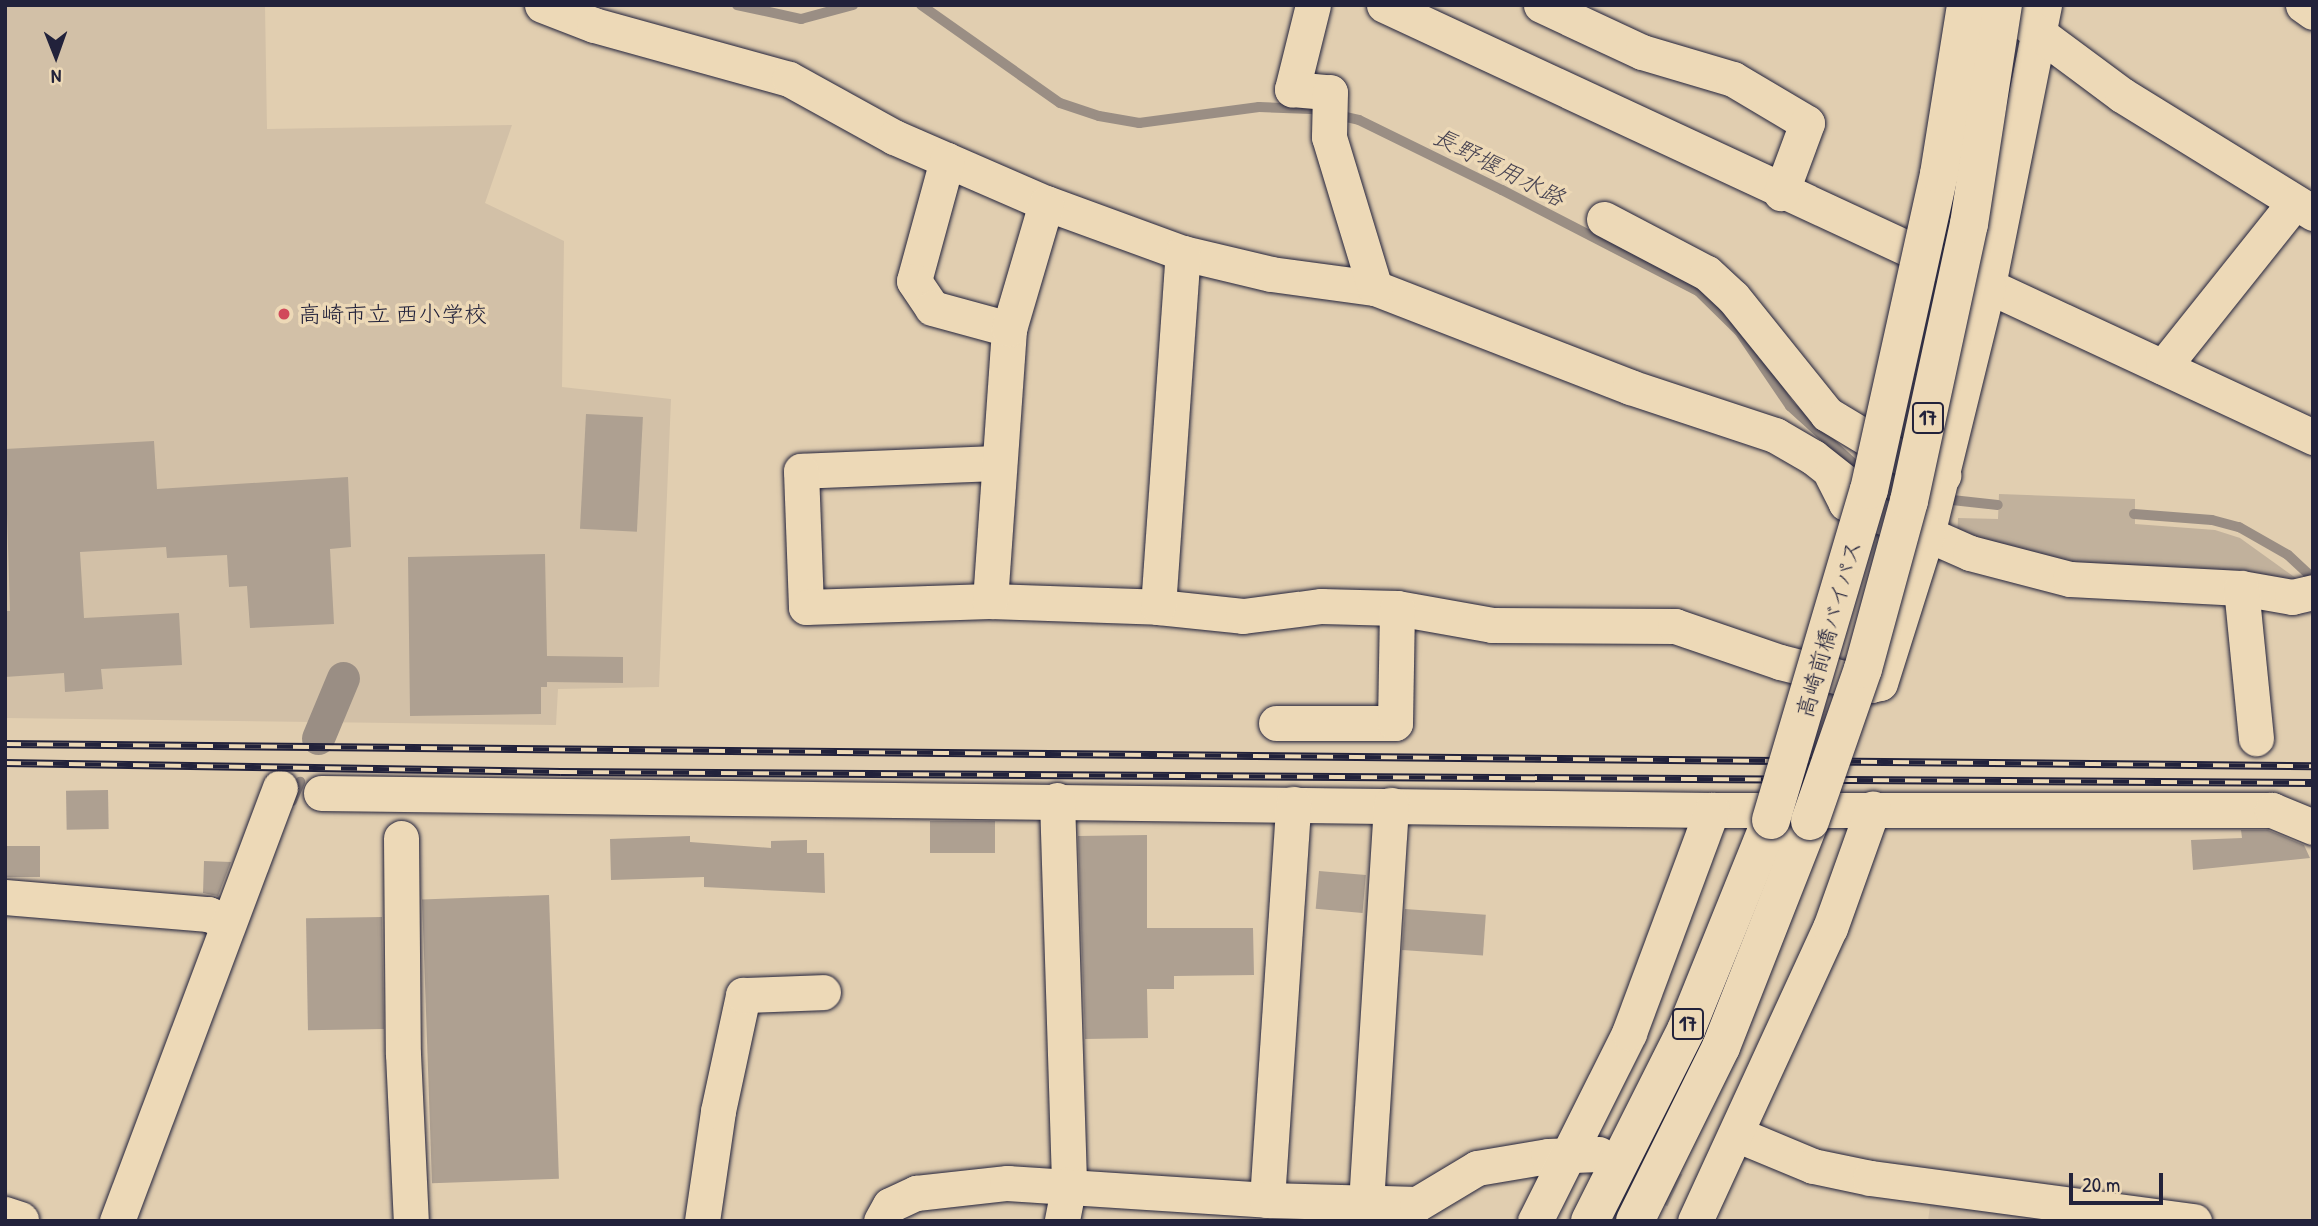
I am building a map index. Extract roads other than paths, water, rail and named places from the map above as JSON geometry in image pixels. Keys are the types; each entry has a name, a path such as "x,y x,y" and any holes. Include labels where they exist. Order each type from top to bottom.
{"main road":[{"name":"高崎前橋バイパス","path":"1590,1221 1686,1030 1771,820 1869,490 1939,174 1966,5"},
{"name":"高崎前橋バイパス","path":"1635,1221 1721,1046 1810,821 1863,669 1909,501 1969,224 2001,5"},
{"path":"5,1216 20,1221"}],"street":[{"path":"542,5 594,25 789,79 947,160 1046,203 1183,253 1271,274 1375,288 1630,387 1775,435 1813,457 1832,475 1846,503 1930,526 1970,553 2070,579 2241,588 2292,597 2310,593"},
{"path":"1313,5 1293,89 1329,111 1375,288"},
{"path":"1384,5 1781,192 2313,437"},
{"path":"1541,5 1642,52 1733,79 1807,123 1781,192"},
{"path":"2001,5 2041,18 2122,95 2303,208 2163,367"},
{"path":"2303,5 2313,12"},
{"path":"997,463 801,471 806,607 990,601 1157,607 1244,616 1321,606 1397,608 1492,625 1675,626 1780,662 1871,685 1880,684 1889,668 1942,479 1988,286 2041,18"},
{"path":"947,160 914,281 932,308 1009,329"},
{"path":"990,601 997,463 1009,329 1046,203"},
{"path":"1604,219 1707,273 1733,297 1827,414 1942,479"},
{"path":"1157,607 1183,253"},
{"path":"2241,588 2256,738"},
{"path":"1276,723 1395,723 1397,608"},
{"path":"117,1221 280,788"},
{"path":"321,793 1712,810 2272,810 2313,827"},
{"path":"1057,800 1069,1184 1062,1221"},
{"path":"1267,1200 1293,804"},
{"path":"1366,1203 1391,806"},
{"path":"1691,1204 1737,1135 1830,928 1873,808"},
{"path":"1535,1221 1585,1154 1712,810"},
{"path":"401,838 403,1054 411,1221"},
{"path":"5,897 208,914 228,922"},
{"path":"702,1221 718,1111 743,995 823,992"},
{"path":"1737,1135 1813,1166 1870,1178 2194,1221"},
{"path":"881,1221 890,1205 916,1194 1007,1183 1069,1184 1267,1200 1417,1204 1477,1168 1585,1154"}],"waterway":[{"name":"長野堰用水路","path":"737,5 801,19 853,5"},
{"name":"長野堰用水路","path":"921,5 1060,103 1099,116 1139,123 1259,107 1311,109 1359,120 1502,190 1698,291 1739,331 1790,406 1855,465 1867,470"},
{"name":"長野堰用水路","path":"1943,499 1998,505"},
{"name":"長野堰用水路","path":"2134,514 2212,520 2239,527 2288,555 2313,578"},
{"path":"318,738 343,678"},
{"path":"292,801 300,782"}],"tunnel":[{"path":"1599,1154 1675,1190"}],"railway":[{"path":"5,744 2313,766"},
{"path":"5,763 561,772 2313,783"}],"place":[{"name":"高崎市立 西小学校","path":"284,314"}]}
